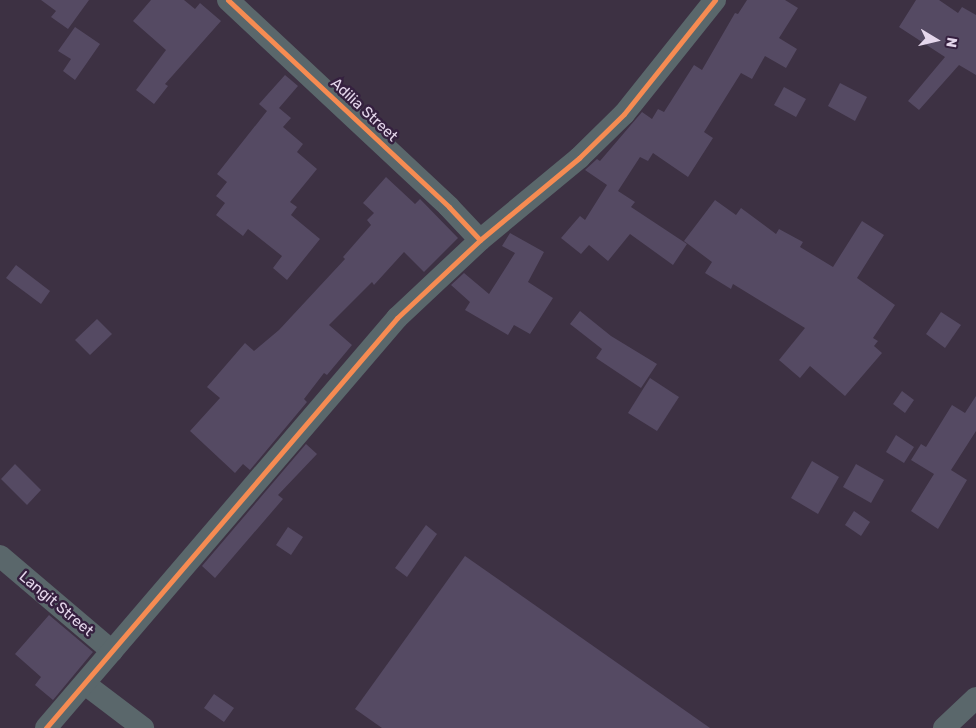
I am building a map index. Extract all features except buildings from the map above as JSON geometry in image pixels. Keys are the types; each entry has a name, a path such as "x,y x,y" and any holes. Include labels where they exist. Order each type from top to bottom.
{"street":[{"name":"Adilia Street","path":"228,0 450,207 480,240"},
{"path":"46,728 397,318 480,240 579,158 624,114 715,0"},
{"name":"Langit Street","path":"0,556 112,652"},
{"path":"85,684 143,728"},
{"path":"944,728 976,698"}],"cycle path":[{"path":"228,0 449,207 480,240"},
{"path":"46,728 397,318 480,240 579,158 624,114 715,0"}]}
